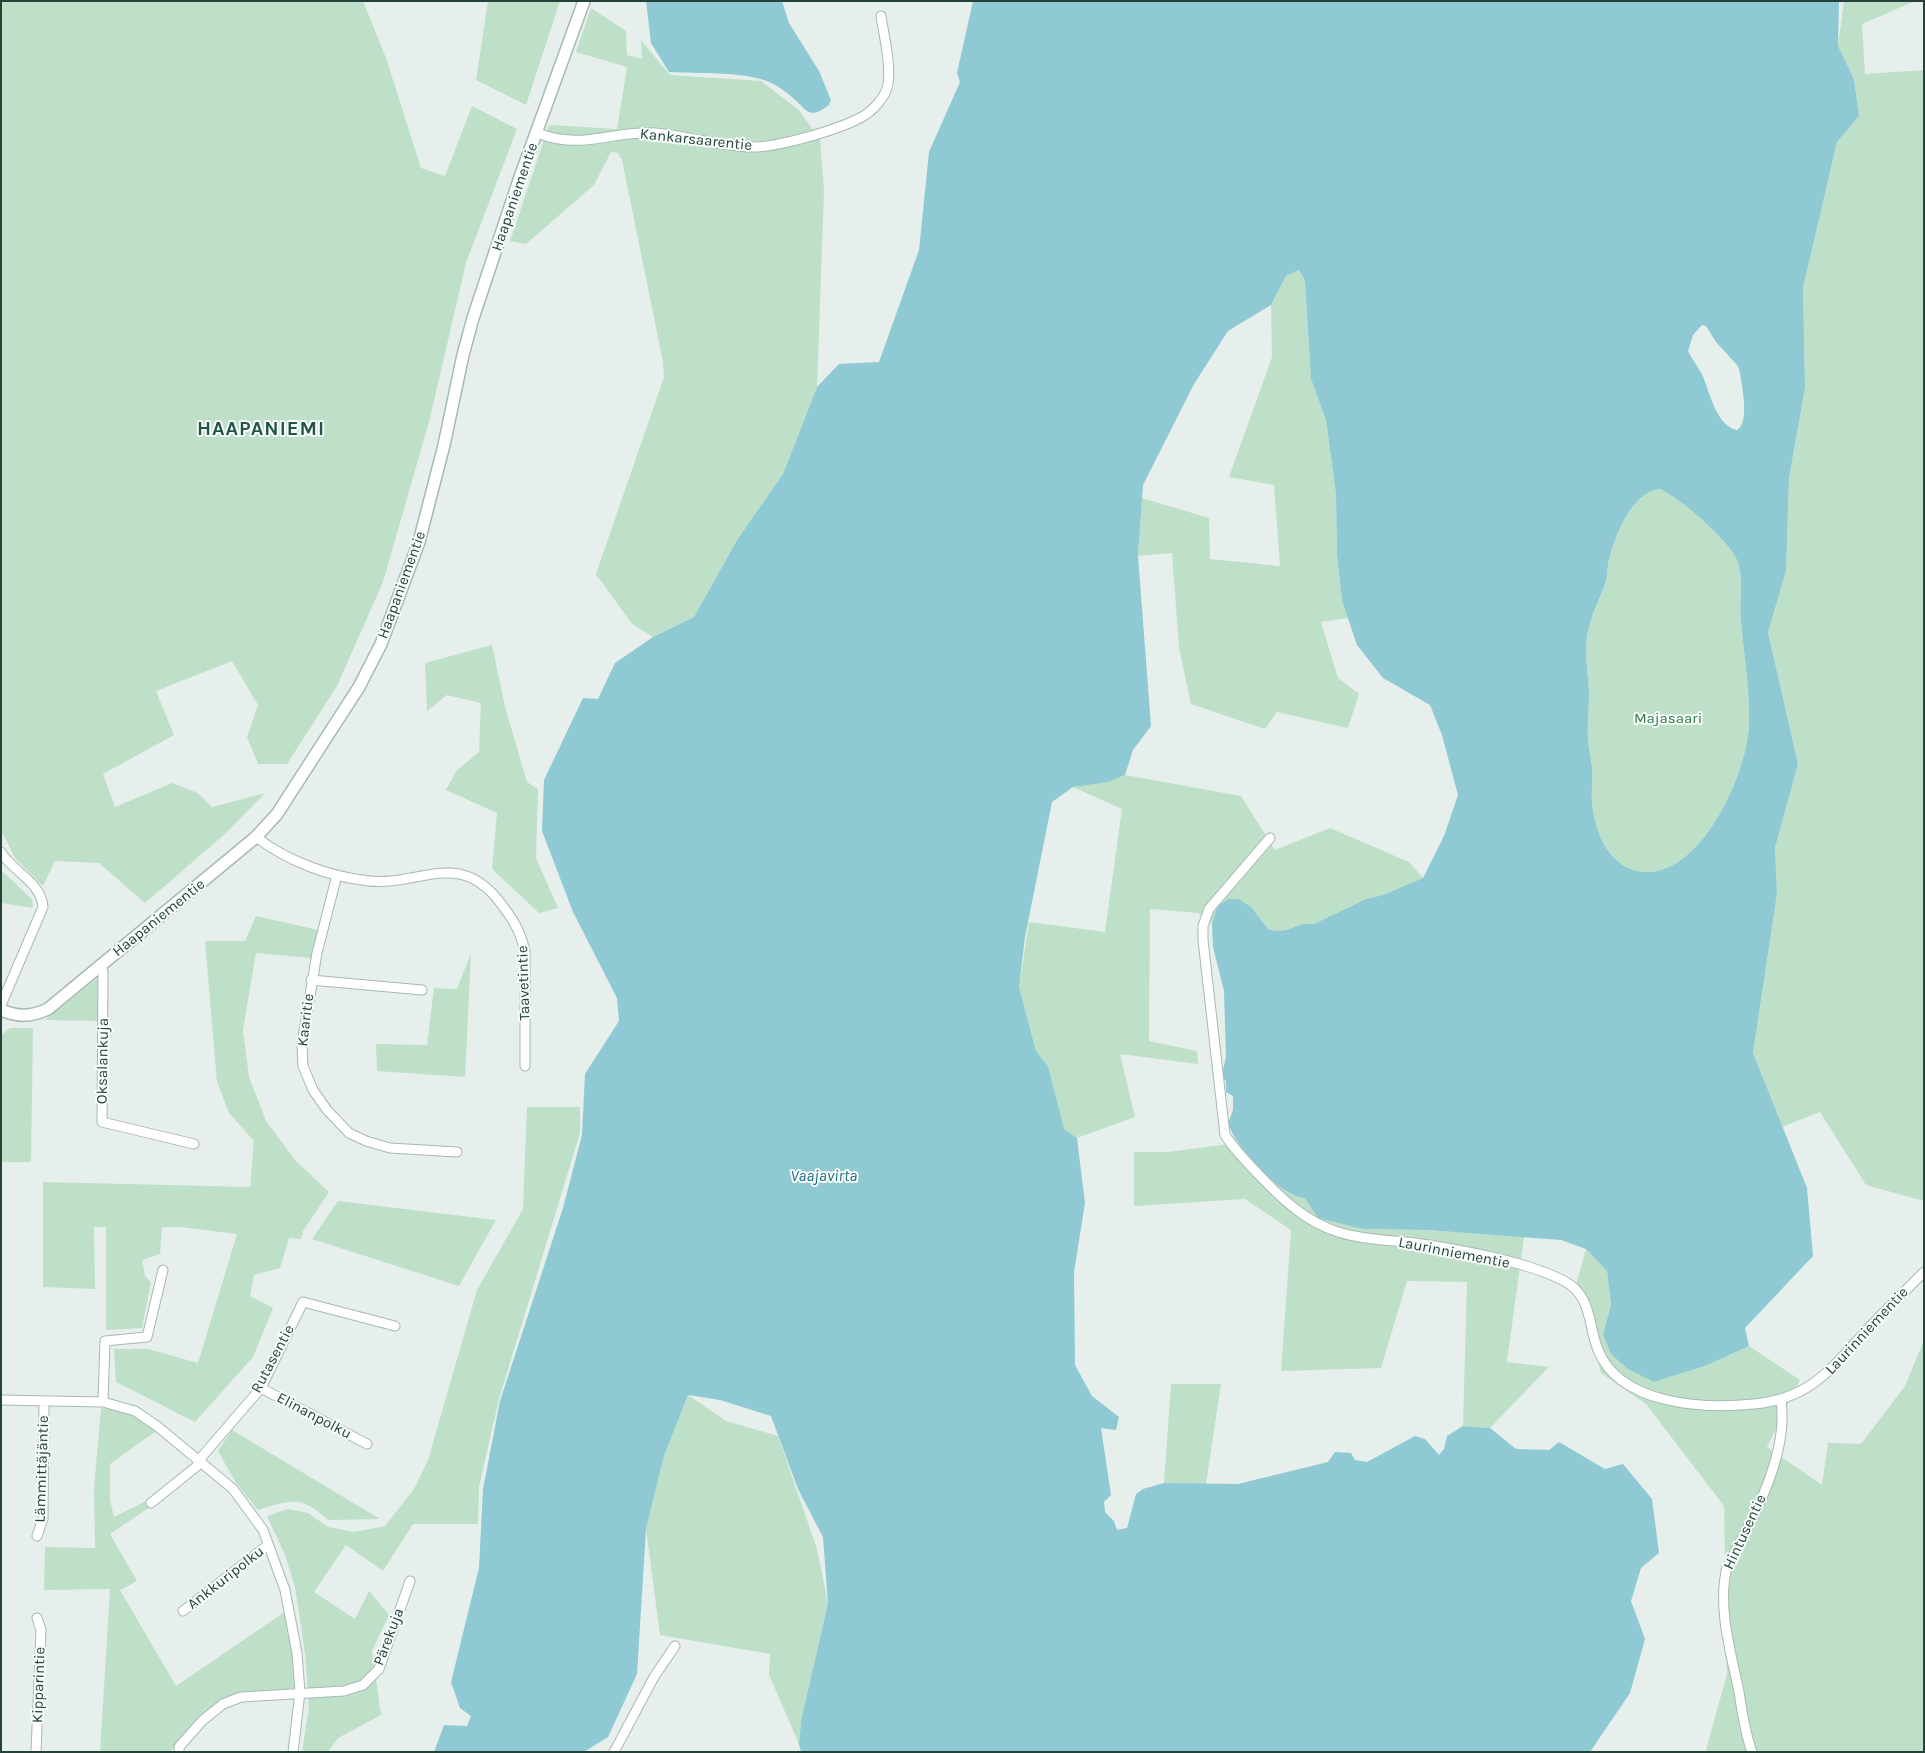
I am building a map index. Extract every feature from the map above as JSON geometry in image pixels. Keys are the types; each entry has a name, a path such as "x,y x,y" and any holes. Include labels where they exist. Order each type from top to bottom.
{"street":[{"name":"Haapaniementie","path":"1,1010 21,1016 40,1013 48,1009 256,837 282,806 359,687 381,644 419,542 444,445 463,354 473,318 584,1"},
{"name":"Kankarsaarentie","path":"537,133 578,142 594,141 628,133 656,133 750,147 782,144 847,124 861,118 880,100 886,90 888,67 881,16"},
{"name":"Taavetintie","path":"256,837 289,858 337,875 369,881 396,881 429,873 446,872 468,875 483,884 514,920 522,936 525,952 525,1066"},
{"name":"Laurinniementie","path":"1270,838 1209,909 1203,926 1207,986 1225,1135 1238,1152 1297,1211 1337,1232 1486,1256 1551,1275 1580,1292 1590,1314 1597,1348 1605,1364 1613,1374 1631,1388 1660,1399 1728,1406 1781,1401 1808,1388 1825,1377 1924,1272"},
{"path":"1,852 13,867 38,891 43,907 1,1005"},
{"name":"Kaaritie","path":"337,875 311,980 302,1044 303,1066 313,1090 327,1110 350,1132 366,1141 390,1148 457,1152"},
{"name":"Oksalankuja","path":"100,966 103,971 102,1122 194,1144"},
{"path":"311,980 422,990"},
{"path":"103,1402 105,1342 147,1337 164,1270"},
{"name":"Rutasentie","path":"151,1503 201,1461 261,1388 303,1302 395,1326"},
{"name":"Elinanpolku","path":"261,1388 367,1444"},
{"path":"1,1400 103,1402 135,1411 201,1461 242,1501 263,1530 285,1590 297,1653 300,1692 293,1752"},
{"name":"Lämmittäjäntie","path":"37,1536 43,1519 44,1401"},
{"name":"Hintusentie","path":"1752,1752 1729,1645 1725,1610 1725,1577 1727,1567 1761,1501 1775,1457 1781,1426 1781,1401"},
{"name":"Ankkuripolku","path":"183,1611 268,1545"},
{"name":"Pärekuja","path":"180,1752 180,1747 202,1721 223,1704 241,1696 344,1691 363,1685 379,1669 410,1581"},
{"name":"Kipparintie","path":"36,1752 41,1630 37,1618"},
{"path":"614,1752 654,1677 675,1646"}],"green space":[{"path":"1,1 363,1 386,58 421,168 445,176 472,106 517,129 466,263 429,422 383,582 337,686 287,764 258,764 247,737 258,705 232,661 156,691 174,735 103,774 115,807 172,783 198,793 212,807 265,793 226,833 145,903 99,863 55,861 43,886 15,858 1,830"},
{"path":"488,1 560,1 526,105 476,80"},
{"path":"1844,1 1915,1 1862,24 1865,74 1924,70 1924,1201 1866,1185 1820,1112 1782,1127 1753,1053 1777,894 1775,848 1798,764 1768,631 1786,571 1789,478 1805,388 1803,288 1837,142 1859,116 1854,79 1838,46"},
{"path":"591,8 626,31 627,55 642,59 641,40 670,75 761,81 799,110 813,130 779,140 726,142 696,133 618,130 626,138 658,138 722,148 820,138 824,191 817,387 783,474 737,540 694,617 653,637 632,624 596,574 664,377 663,362 622,160 618,153 611,152 594,185 526,244 510,241 549,125 617,129 627,67 576,52"},
{"path":"1299,270 1305,281 1311,379 1326,420 1336,494 1337,555 1342,601 1348,618 1321,622 1338,678 1359,694 1348,728 1277,712 1265,729 1191,704 1179,648 1172,553 1138,556 1142,498 1209,518 1210,559 1280,566 1274,485 1229,477 1272,357 1271,305 1286,276"},
{"name":"Majasaari","path":"1660,489 1679,500 1702,519 1723,540 1739,565 1741,621 1748,685 1749,724 1747,744 1731,793 1703,839 1685,857 1666,868 1645,872 1633,870 1622,865 1606,848 1597,827 1592,803 1592,767 1588,740 1589,695 1586,643 1591,622 1606,581 1609,559 1626,516 1641,498 1650,492"},
{"path":"492,645 505,707 527,782 538,789 536,858 558,908 539,913 492,869 497,813 446,790 457,770 479,752 481,703 447,695 427,711 425,663"},
{"path":"1125,775 1241,796 1275,850 1330,828 1409,862 1423,878 1383,895 1366,899 1314,924 1302,924 1287,930 1276,931 1268,929 1252,908 1217,907 1212,924 1198,913 1150,909 1149,1041 1197,1051 1198,1064 1120,1054 1135,1117 1077,1138 1064,1130 1048,1066 1036,1051 1019,987 1029,922 1105,932 1122,809 1073,787 1108,781"},
{"path":"1,870 32,899 33,908 1,903"},
{"path":"256,916 318,930 311,958 256,953 243,1030 249,1077 266,1121 296,1161 329,1192 303,1231 301,1239 289,1238 280,1268 254,1275 250,1296 273,1308 253,1357 195,1422 116,1382 114,1349 148,1349 198,1363 237,1234 180,1227 162,1227 160,1254 142,1260 145,1276 151,1282 142,1328 106,1330 106,1227 94,1227 95,1289 43,1287 43,1182 250,1187 254,1141 229,1113 217,1082 205,941 245,941"},
{"path":"471,953 465,1077 377,1071 376,1044 427,1045 434,988 457,989"},
{"path":"99,977 99,1021 45,1020"},
{"path":"10,1028 33,1028 31,1162 1,1162 1,1035"},
{"path":"527,1107 580,1107 580,1133 499,1399 479,1487 478,1524 413,1524 383,1571 346,1545 314,1592 355,1619 369,1591 389,1615 372,1651 381,1715 338,1738 328,1752 302,1752 309,1707 305,1653 295,1587 285,1555 267,1516 288,1509 308,1513 328,1527 354,1532 385,1526 414,1489 428,1460 477,1290 523,1209"},
{"path":"1237,1143 1268,1176 1287,1191 1305,1197 1364,1229 1427,1230 1524,1237 1507,1362 1549,1367 1490,1428 1463,1426 1467,1282 1407,1281 1381,1368 1281,1371 1291,1230 1245,1199 1134,1206 1134,1152 1168,1152"},
{"path":"338,1201 496,1220 459,1286 312,1239"},
{"path":"1586,1249 1607,1271 1611,1305 1603,1334 1654,1382 1705,1366 1749,1346 1800,1380 1767,1447 1822,1485 1828,1443 1861,1444 1905,1386 1924,1340 1924,1752 1710,1752 1706,1750 1727,1674 1724,1506 1646,1404 1601,1373 1586,1316 1574,1292"},
{"path":"1171,1384 1221,1384 1206,1484 1164,1483"},
{"path":"688,1395 726,1421 778,1436 817,1549 828,1603 801,1721 799,1744 769,1675 770,1654 660,1635 646,1529 664,1456"},
{"path":"101,1408 131,1414 150,1425 156,1431 110,1464 110,1500 114,1517 146,1501 150,1507 110,1534 137,1581 120,1590 176,1686 286,1611 297,1688 240,1694 199,1718 170,1752 100,1752 110,1589 44,1590 45,1547 95,1548 94,1488"},
{"path":"232,1430 380,1519 328,1520 310,1506 295,1502 279,1503 258,1510 236,1483 218,1451"}],"water":[{"path":"646,1 782,1 789,23 819,71 831,100 829,105 817,112 809,112 782,89 759,78 669,72 651,43"},
{"name":"Vaajavirta","path":"973,1 1839,1 1838,46 1854,79 1859,116 1837,142 1803,288 1805,388 1789,478 1786,571 1768,632 1798,764 1775,848 1777,894 1753,1053 1807,1188 1813,1256 1745,1328 1749,1346 1705,1366 1654,1382 1628,1369 1611,1354 1603,1334 1611,1305 1607,1271 1586,1249 1561,1240 1427,1230 1364,1229 1318,1218 1305,1198 1287,1192 1260,1168 1237,1142 1228,1123 1233,1110 1233,1096 1226,1092 1226,1081 1221,1078 1226,1057 1224,991 1213,947 1212,924 1217,907 1228,899 1239,899 1252,908 1268,929 1276,931 1287,930 1302,924 1314,924 1366,899 1383,895 1423,878 1444,836 1458,795 1442,735 1430,705 1383,678 1357,645 1342,601 1337,555 1336,494 1326,420 1311,379 1305,281 1299,270 1286,276 1271,305 1228,331 1194,384 1143,485 1138,556 1151,726 1133,750 1125,775 1108,782 1073,787 1052,802 1025,937 1019,987 1036,1051 1048,1066 1064,1129 1077,1138 1085,1203 1074,1272 1075,1365 1092,1396 1119,1417 1116,1430 1101,1428 1111,1495 1104,1502 1105,1512 1114,1521 1117,1530 1127,1528 1136,1494 1143,1489 1164,1483 1238,1484 1328,1462 1335,1452 1351,1453 1355,1460 1367,1462 1415,1436 1425,1439 1439,1455 1444,1449 1447,1436 1463,1426 1490,1428 1516,1449 1549,1450 1559,1442 1605,1469 1623,1464 1652,1499 1659,1553 1641,1568 1631,1601 1645,1639 1630,1693 1590,1752 801,1752 799,1744 801,1721 828,1603 823,1537 798,1489 771,1416 720,1400 688,1395 664,1456 646,1529 637,1674 608,1737 584,1752 434,1752 444,1725 467,1726 471,1716 460,1708 451,1682 479,1568 483,1489 500,1401 563,1208 582,1135 585,1074 619,1021 617,998 573,912 542,831 544,780 583,698 598,699 615,663 653,637 694,617 737,540 783,474 817,387 839,364 879,362 919,250 929,152 960,82 957,73","holes":["1702,325 1706,326 1716,342 1738,366 1744,412 1741,426 1737,430 1730,428 1720,417 1702,375 1688,351 1693,335","1660,489 1679,500 1702,519 1723,540 1739,565 1741,621 1748,685 1749,724 1747,744 1731,793 1703,839 1685,857 1666,868 1645,872 1633,870 1622,865 1606,848 1597,827 1592,803 1592,767 1588,740 1589,695 1586,643 1590,622 1606,581 1609,559 1626,516 1641,498 1650,492"]}],"district":[{"name":"HAAPANIEMI","path":"261,429"}]}
